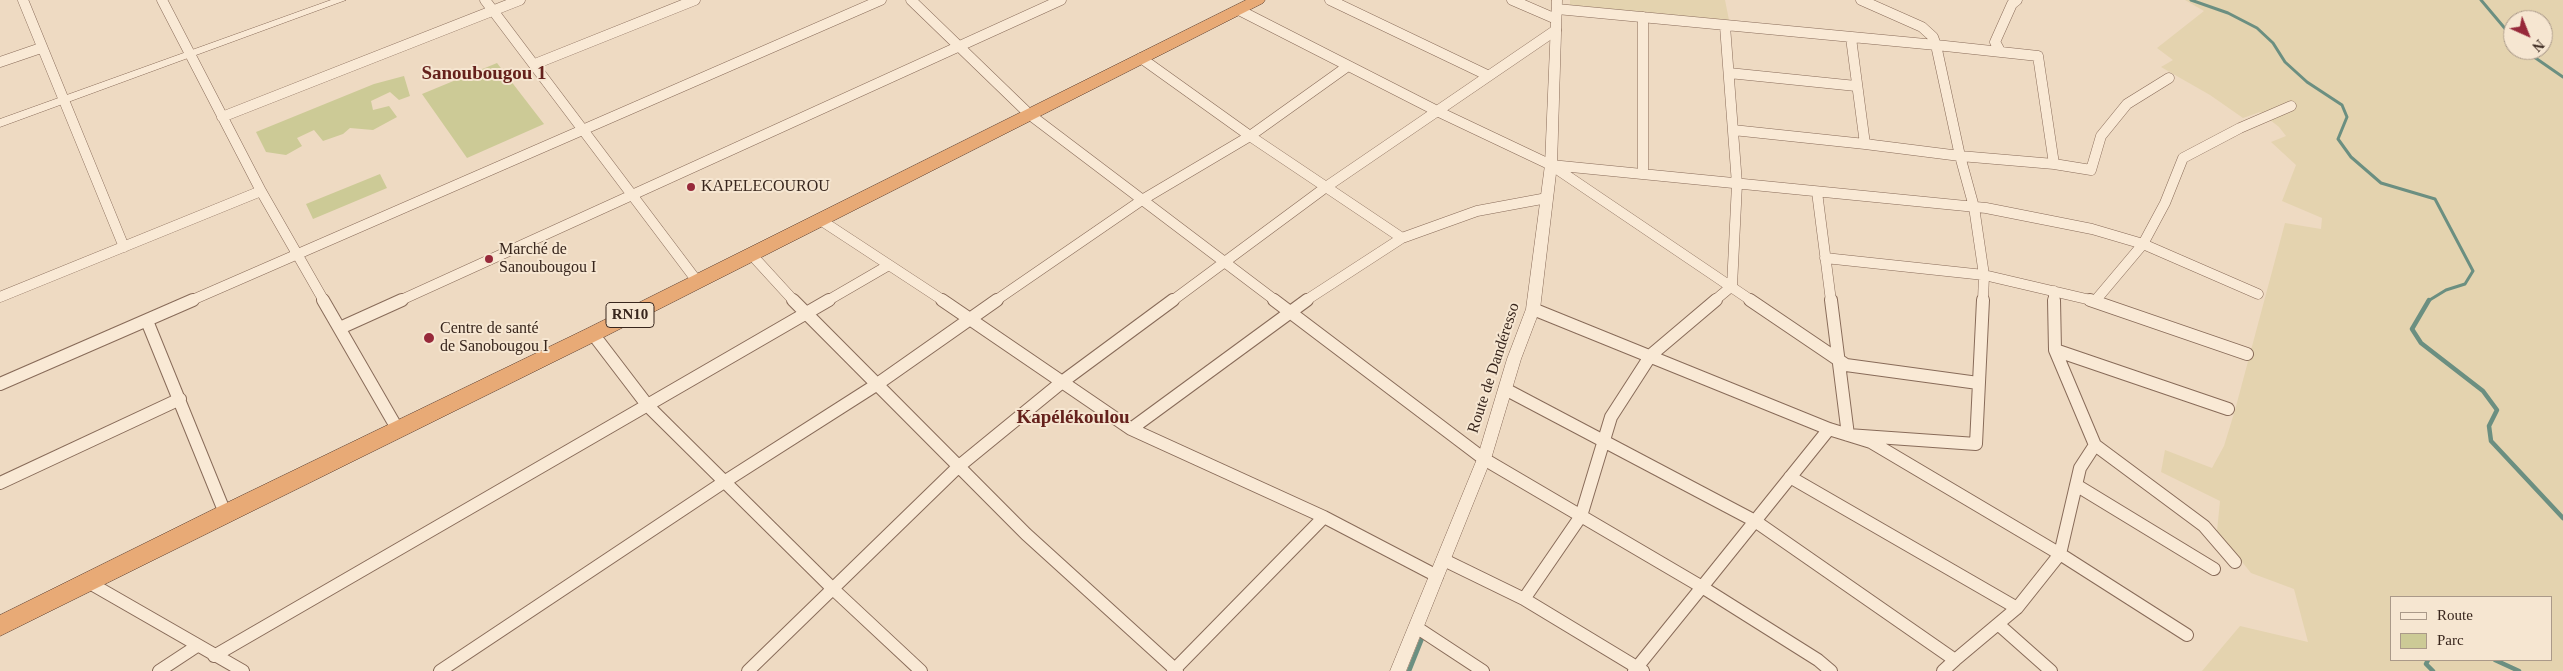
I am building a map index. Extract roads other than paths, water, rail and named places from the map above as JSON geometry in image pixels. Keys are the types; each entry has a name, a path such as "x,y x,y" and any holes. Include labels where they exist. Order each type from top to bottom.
{"highway":[{"name":"RN10","path":"0,626 225,513 593,334 1258,0"}],"street":[{"path":"23,0 41,48 65,100 124,247"},
{"path":"0,124 341,0"},
{"path":"485,0 698,281"},
{"path":"222,116 520,0"},
{"path":"535,64 695,0"},
{"path":"0,384 881,0"},
{"path":"911,0 1029,114 1291,310 1484,458 1702,587 1818,660 1831,671"},
{"path":"340,328 1061,0"},
{"path":"1330,0 1486,75"},
{"path":"1512,0 1557,15 1643,17 2038,56 2054,164"},
{"path":"1848,435 1976,444 1984,275 1974,207 1960,156 1933,36 1922,27 1861,0"},
{"path":"2000,52 1995,42 2012,4 2017,0"},
{"path":"166,1 189,54 262,191 398,430"},
{"path":"1239,10 1437,111 1551,165 1846,365 1978,383"},
{"path":"748,671 958,467 1062,382 1326,187 1486,75 1557,15"},
{"name":"Route de Dandéresso","path":"1398,671 1484,458 1505,389 1533,309 1551,165 1557,15"},
{"path":"1643,17 1643,174"},
{"path":"1524,599 1581,516 1611,417 1651,355 1732,286 1737,184 1726,26"},
{"path":"1851,38 1856,86 1866,144"},
{"path":"0,62 41,48"},
{"path":"1141,58 1250,136 1402,238"},
{"path":"440,671 724,482 876,385 1142,200 1250,136 1348,66"},
{"path":"1729,73 1856,86"},
{"path":"1733,130 1960,156 2054,164 2092,170 2101,136 2126,104 2168,78"},
{"path":"2095,301 2143,244 2165,203 2183,158 2240,128 2291,106"},
{"path":"1551,165 1974,207 2092,228 2143,244 2258,294"},
{"path":"0,297 262,191"},
{"path":"1817,192 1848,435"},
{"path":"1131,429 1291,310 1402,238 1477,210 1547,198"},
{"path":"819,219 970,318 1131,429 1324,517 1437,576"},
{"path":"751,254 806,314 1026,534 1175,670 1324,517"},
{"path":"1826,258 1984,275 2095,301 2247,354"},
{"path":"214,656 889,265"},
{"path":"2054,291 2055,350 2095,445 2130,469 2204,526 2235,562"},
{"path":"1533,309 1651,355 1829,429 1871,442 2060,554 2187,635"},
{"path":"147,321 180,398 225,513"},
{"path":"593,334 648,406 832,588 921,671"},
{"path":"2055,350 2228,409"},
{"path":"1505,389 1755,521 1955,660"},
{"path":"0,483 180,398"},
{"path":"1444,560 1524,599 1638,670 1829,429"},
{"path":"1943,671 2017,608 2060,554 2080,468 2095,445"},
{"path":"1790,477 2017,608"},
{"path":"2076,485 2214,569"},
{"path":"88,582 196,646 243,671"},
{"path":"1998,624 2051,671"},
{"path":"1416,627 1483,671"},
{"path":"159,671 196,646"}],"waterway":[{"path":"2191,0 2228,13 2257,28 2273,43 2285,62 2307,82 2342,105 2347,117 2338,139 2351,157 2381,183 2435,199 2473,271 2465,284 2446,290 2429,301"},
{"path":"2481,0 2503,26"},
{"path":"2538,60 2563,77"},
{"path":"2429,301 2412,329 2421,343 2483,391 2497,410 2489,426 2491,441 2563,518"},
{"path":"1409,671 1423,636"},
{"path":"2428,661 2426,664 2433,671"},
{"path":"2497,661 2519,671"}],"place":[{"name":"KAPELECOUROU","path":"691,187"},
{"name":"Marché de Sanoubougou I","path":"489,259"},
{"name":"Centre de santé de Sanobougou I","path":"429,338"}],"district":[{"name":"Sanoubougou 1","path":"484,74"},
{"name":"Kapélékoulou","path":"1073,418"}]}
